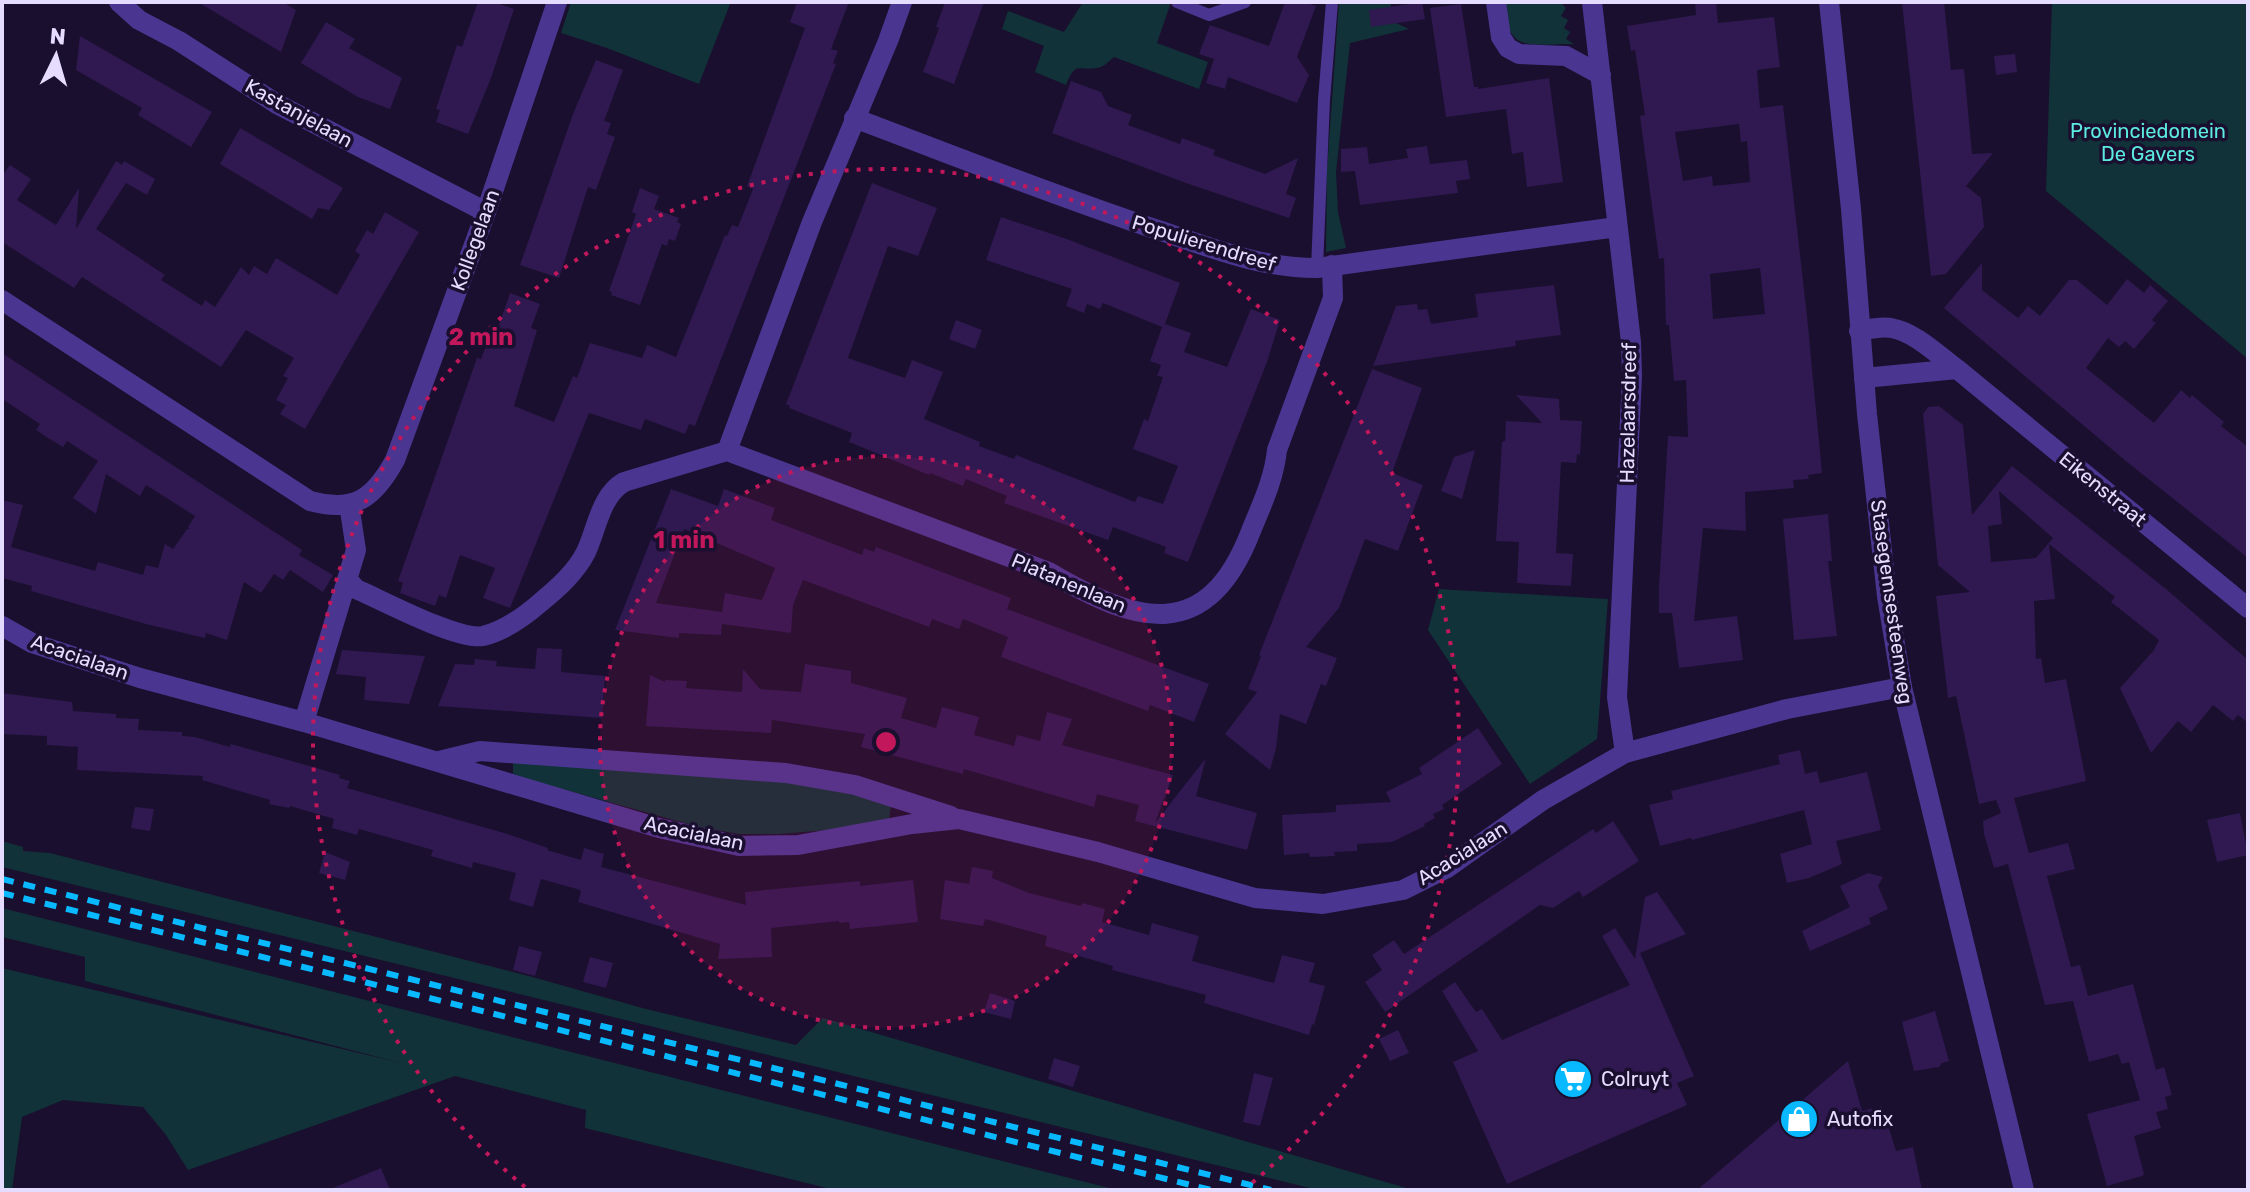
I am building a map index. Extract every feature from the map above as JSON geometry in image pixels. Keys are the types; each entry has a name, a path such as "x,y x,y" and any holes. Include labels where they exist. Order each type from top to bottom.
{"street":[{"name":"Kastanjelaan","path":"119,2 139,20 179,41 277,104 486,212"},
{"name":"Kollegelaan","path":"349,504 368,497 383,482 395,460 486,212 557,2"},
{"path":"348,580 356,589 446,629 481,637 524,617 561,586 585,554 607,498 615,488 624,482 727,451 812,222 902,2"},
{"path":"1496,2 1501,37 1508,48 1519,54 1566,56 1601,75"},
{"name":"Hazelaarsdreef","path":"1592,2 1631,342 1617,697 1625,753"},
{"name":"Stasegemsesteenweg","path":"1829,2 1887,596 1902,687 2024,1190"},
{"name":"Populierendreef","path":"854,118 1122,218 1259,263 1287,268 1325,266 1617,227"},
{"name":"Platanenlaan","path":"727,451 1049,572 1085,593 1115,605 1143,613 1170,614 1194,608 1212,597 1240,560 1275,471 1277,450 1333,298 1325,266"},
{"path":"2,300 289,489 319,504 349,504 356,550 304,722"},
{"name":"Eikenstraat","path":"1859,331 1890,327 1907,333 1957,369 2248,608"},
{"path":"1864,378 1957,369"},
{"name":"Acacialaan","path":"2,626 32,643 140,678 304,722 659,828 739,846 798,845 959,819"},
{"name":"Acacialaan","path":"437,762 480,751 786,773 855,785 959,819 1098,852 1255,898 1323,904 1403,890 1447,868 1543,800 1625,753 1787,709 1902,687"}],"lane":[{"path":"1177,2 1209,15 1245,2"},
{"path":"1325,266 1324,100 1332,2"}],"green space":[{"path":"571,2 730,4 699,84 561,33"},
{"path":"1083,2 1171,2 1157,43 1208,62 1199,89 1114,57 1100,67 1075,70 1066,85 1035,72 1044,46 1002,29 1008,11 1064,32"},
{"path":"1339,2 1390,2 1396,23 1409,29 1350,43 1336,172 1338,212 1346,248 1326,252 1327,170"},
{"path":"1504,2 1560,2 1566,8 1561,16 1568,20 1564,28 1570,32 1566,39 1574,44 1534,45 1516,39 1506,19"},
{"name":"Provinciedomein De Gavers","path":"2052,2 2248,2 2248,359 2046,191"},
{"path":"1439,589 1608,599 1597,739 1530,784 1428,630"},
{"path":"513,763 790,780 869,795 891,806 889,820 853,828 739,834 699,827 530,780 513,774"},
{"path":"2,841 23,847 23,851 50,853 646,1009 796,1045 823,1018 1413,1190 1318,1190 2,867"},
{"path":"2,908 1117,1190 835,1190 585,1128 586,1110 455,1076 188,1170 166,1135 143,1107 63,1100 22,1117 12,1190 2,1190 2,968 401,1063 85,981 85,957 2,937"}],"building":[{"path":"198,2 283,2 296,10 281,52"},
{"path":"478,2 494,2 514,9 468,134 436,122 440,110 436,109 457,45 462,47"},
{"path":"797,2 849,2 831,49 838,51 833,63 836,64 695,426 689,424 685,434 645,419 641,430 589,413 510,608 483,598 495,568 460,555 446,598 439,595 435,606 400,593 403,583 398,581 477,358 481,359 486,346 491,348 510,293 540,304 531,328 537,330 514,406 554,422 573,376 577,378 590,343 642,358 647,345 676,357 725,235 732,225 738,227 753,189 747,186 805,28 790,22"},
{"path":"945,2 984,2 954,84 923,72"},
{"path":"1285,2 1304,2 1316,6 1297,57 1309,75 1297,103 1228,77 1225,89 1206,83 1214,59 1199,54 1210,25 1269,46"},
{"path":"1422,2 1425,19 1371,27 1369,10"},
{"path":"1695,2 1716,2 1718,23 1774,17 1780,67 1757,70 1760,108 1783,105 1822,473 1808,475 1809,479 1793,480 1794,488 1745,492 1746,531 1703,528 1694,621 1737,616 1743,660 1679,668 1672,613 1659,613 1659,587 1668,436 1688,437 1686,380 1674,381 1669,325 1666,325 1664,258 1659,259 1640,116 1645,115 1635,50 1631,51 1627,26 1696,15","holes":["1739,124 1741,142 1747,141 1750,182 1713,186 1712,176 1683,181 1675,132","1760,268 1765,314 1713,319 1710,274"]},
{"path":"1902,2 1944,2 1951,70 1964,69 1972,154 1993,153 1966,186 1981,198 1984,227 1946,274 1931,276"},
{"path":"1461,4 1474,87 1478,89 1549,78 1563,182 1527,187 1523,152 1512,154 1506,109 1446,117 1430,8"},
{"path":"326,22 355,39 349,48 402,78 390,109 358,97 301,63"},
{"path":"80,36 212,112 191,147 138,115 142,108 76,70"},
{"path":"2015,54 2017,72 1996,75 1994,56"},
{"path":"596,60 623,70 604,121 611,123 607,134 615,137 596,190 588,187 559,278 520,265 573,114"},
{"path":"1071,81 1101,92 1108,106 1132,115 1128,125 1180,144 1182,138 1215,150 1213,155 1265,174 1298,158 1286,194 1296,198 1289,218 1052,133"},
{"path":"240,128 343,188 329,210 318,208 312,219 220,164"},
{"path":"1427,146 1430,164 1467,160 1470,179 1456,181 1458,193 1360,205 1355,171 1341,172 1341,149 1367,147 1369,164 1408,158 1406,149"},
{"path":"116,161 122,165 124,161 155,179 147,195 126,183 96,229 165,275 161,280 202,306 205,300 215,307 241,267 249,275 254,266 267,274 276,258 337,295 360,255 355,251 367,230 373,234 385,212 419,232 305,429 280,414 286,405 276,400 288,378 283,376 294,358 246,330 221,367 82,277 74,288 2,242 2,176 10,165 31,179 17,200 56,225 79,188 76,229"},
{"path":"872,183 937,208 918,256 888,246 848,358 905,378 912,360 943,372 924,419 980,442 979,446 1014,459 1016,455 1135,502 1138,496 1163,504 1178,466 1133,449 1144,419 1148,421 1163,377 1157,376 1161,365 1150,361 1162,327 1103,303 1100,309 1087,304 1084,313 1066,306 1072,289 986,260 1001,217 1180,283 1165,324 1191,333 1184,352 1227,367 1251,309 1280,320 1267,362 1188,562 1164,553 1166,547 1113,527 1108,540 1004,503 1007,496 966,479 963,486 929,475 849,442 852,433 789,408 786,404"},
{"path":"640,188 659,196 654,209 679,218 677,222 681,224 675,241 669,239 667,246 662,244 640,305 611,295 609,291 636,214 632,212"},
{"path":"1982,263 1982,290 2018,318 2028,306 2040,316 2069,280 2077,280 2107,305 2127,279 2144,293 2150,285 2168,301 2152,320 2156,323 2134,349 2125,341 2119,347 2108,338 2086,368 2154,423 2181,390 2190,398 2192,395 2224,422 2221,426 2248,447 2248,558 2127,462 1944,308"},
{"path":"1554,285 1561,335 1515,341 1516,346 1373,366 1396,306 1417,304 1418,310 1427,309 1431,324 1478,317 1475,294"},
{"path":"956,320 982,330 975,349 949,339"},
{"path":"2,353 302,550 299,555 333,575 323,592 290,570 283,580 274,574 261,593 244,582 227,640 206,633 205,638 146,624 31,591 32,586 2,578 2,500 23,505 11,547 95,571 98,562 143,575 146,565 158,568 165,544 173,549 190,529 188,527 195,516 146,485 140,496 106,474 96,514 73,498 98,461 67,441 63,447 48,438 36,430 40,424 2,399"},
{"path":"1372,369 1422,388 1392,473 1423,485 1398,551 1365,539 1339,608 1306,647 1337,658 1326,686 1321,684 1306,724 1280,714 1270,770 1225,734 1257,692 1248,689 1259,655"},
{"path":"1516,395 1559,399 1560,420 1582,421 1580,455 1577,454 1576,463 1561,462 1556,553 1573,554 1571,586 1517,583 1519,542 1496,541 1506,421 1542,423"},
{"path":"1939,406 1963,425 1972,515 2012,466 2166,589 2248,660 2248,723 2238,715 2233,721 2213,705 2191,732 2178,721 2151,753 2120,688 2154,650 2159,640 2111,602 2115,597 2049,544 2055,599 2034,601 2036,659 2041,658 2045,683 2066,679 2086,781 2014,798 2029,853 2068,843 2075,869 2047,876 2071,967 2080,965 2088,996 2133,984 2156,1070 2164,1067 2172,1095 2165,1097 2168,1109 2156,1112 2161,1128 2134,1136 2144,1174 2107,1186 2087,1114 2140,1100 2129,1062 2122,1064 2118,1054 2089,1062 2073,1001 2045,1005 2008,864 1994,868 1983,821 2001,813 1996,800 1979,804 1956,696 1948,698 1936,596 1970,592 1938,565 1923,414 1928,407","holes":["1999,491 2053,538 2036,558 1991,562 1988,526 2002,524"]},
{"path":"1475,450 1462,499 1441,491 1454,457"},
{"path":"671,489 718,506 724,489 775,508 771,520 862,555 864,548 874,552 876,547 1011,598 1007,609 1209,684 1194,722 1150,705 1148,711 1001,657 1008,637 963,619 959,629 932,619 929,627 803,580 793,605 791,633 722,624 721,635 679,633 679,638 615,630","holes":["684,529 775,568 762,600 725,593 722,612 656,603"]},
{"path":"1828,514 1832,561 1828,561 1837,636 1794,640 1783,519"},
{"path":"537,648 562,649 561,672 605,676 602,718 438,706 455,664 474,665 475,659 497,661 496,666 535,669"},
{"path":"342,650 425,656 409,704 364,700 366,677 336,674"},
{"path":"805,664 851,671 851,683 907,698 901,718 936,728 942,707 979,717 974,735 1014,746 1017,735 1040,741 1047,712 1072,719 1062,745 1173,775 1155,823 1206,758 1196,796 1257,813 1247,850 1135,821 1139,805 1097,794 1094,807 964,769 963,774 861,747 865,734 772,720 771,733 646,726 650,675 665,682 687,681 686,688 742,692 743,669 760,689 801,692"},
{"path":"2,693 72,702 73,711 139,719 138,730 182,732 182,736 230,747 231,744 299,763 340,775 339,778 350,781 347,788 504,833 581,860 584,848 604,854 601,867 746,905 745,892 860,881 860,886 913,880 918,922 850,929 849,922 839,921 771,928 772,957 718,959 720,944 578,902 581,891 577,889 541,879 533,907 509,900 516,873 473,862 472,868 431,856 433,850 359,829 357,835 332,828 334,819 290,806 269,804 270,800 202,780 203,776 77,770 78,747 47,745 47,736 2,734"},
{"path":"1478,728 1502,764 1442,805 1444,809 1433,814 1435,818 1425,826 1392,842 1357,844 1357,851 1334,852 1335,856 1310,857 1309,853 1284,855 1282,815 1336,812 1336,805 1391,802 1386,792 1422,774 1419,768"},
{"path":"1800,750 1805,774 1817,771 1820,783 1867,772 1881,830 1836,841 1842,864 1809,878 1787,883 1780,854 1812,844 1804,810 1660,846 1649,805 1673,799 1671,791 1780,764 1778,755"},
{"path":"135,807 154,809 150,831 131,828"},
{"path":"2240,813 2248,855 2217,862 2207,820"},
{"path":"1613,821 1639,861 1583,897 1579,891 1553,908 1540,905 1385,1012 1365,982 1382,970 1372,955 1394,940 1404,954 1593,829 1596,833"},
{"path":"325,852 350,862 345,880 319,873"},
{"path":"972,867 993,871 992,878 1029,893 1105,909 1102,922 1149,935 1152,923 1199,936 1192,961 1274,983 1282,955 1315,963 1309,982 1325,986 1314,1025 1309,1035 1204,1003 1206,995 1112,970 1113,966 1045,946 1047,936 985,919 983,926 940,919 945,880 969,884"},
{"path":"1868,873 1883,877 1878,886 1888,909 1869,918 1871,924 1810,951 1802,931 1850,907 1840,886"},
{"name":"Colruyt","path":"1657,892 1686,934 1640,953 1694,1076 1677,1083 1687,1105 1507,1184 1453,1062 1478,1051 1442,991 1455,982 1476,1012 1482,1009 1502,1040 1630,985 1602,936 1615,928 1635,959 1645,897"},
{"path":"519,946 542,952 535,976 513,970"},
{"path":"590,957 613,963 606,988 583,982"},
{"path":"990,993 1015,1001 1011,1019 984,1012"},
{"path":"1935,1011 1949,1061 1939,1067 1914,1071 1902,1022"},
{"path":"1398,1030 1409,1053 1390,1061 1379,1039"},
{"path":"1054,1058 1080,1066 1073,1087 1048,1079"},
{"name":"Autofix","path":"1848,1061 1862,1111 1882,1106 1896,1151 1913,1147 1922,1190 1697,1190"},
{"path":"1254,1073 1273,1078 1260,1126 1243,1122"},
{"path":"381,1168 390,1190 328,1190"}],"railway":[{"path":"2,879 1271,1190"},
{"path":"2,893 1211,1190"}],"place":[{"name":"Colruyt","path":"1573,1079"},
{"name":"Autofix","path":"1799,1119"}]}
